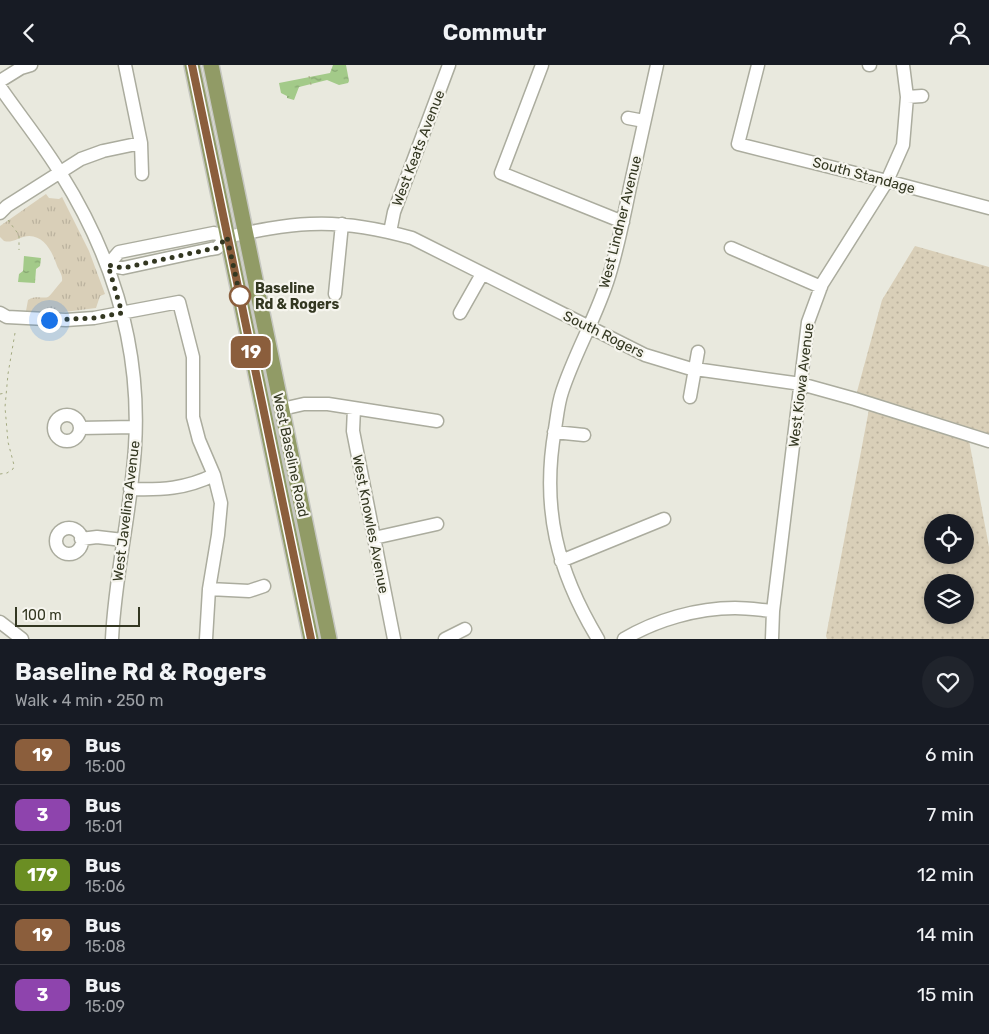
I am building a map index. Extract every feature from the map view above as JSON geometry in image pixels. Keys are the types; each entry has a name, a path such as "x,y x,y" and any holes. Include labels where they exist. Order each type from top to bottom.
{"main road":[{"name":"West Baseline Road","path":"192,65 311,639"},
{"name":"West Baseline Road","path":"211,65 329,639"}],"street":[{"path":"0,81 21,68 31,65"},
{"path":"125,65 141,143 142,175"},
{"name":"West Keats Avenue","path":"390,232 394,213 449,65"},
{"path":"542,65 500,173 623,222"},
{"name":"West Lindner Avenue","path":"598,639 576,602 561,561 553,525 549,478 551,454 562,392 609,277 623,222 657,65"},
{"name":"South Standage","path":"758,65 738,143 989,208"},
{"name":"West Kiowa Avenue","path":"772,639 773,611 808,322 821,287 887,181 902,145 907,97 903,65"},
{"name":"West Javelina Avenue","path":"0,87 60,172 80,204 108,265 122,313 131,354 136,427 134,468 122,540 112,639"},
{"path":"907,97 922,96"},
{"path":"628,118 644,121"},
{"path":"1,212 7,206 81,159 103,151 141,143"},
{"name":"South Rogers","path":"108,265 123,268 217,248 227,237 310,223 342,224 390,232 412,238 645,355 694,369 801,384 989,441"},
{"path":"335,294 342,224"},
{"path":"731,248 821,287"},
{"path":"460,313 482,274"},
{"path":"0,313 7,317 66,320 94,318 179,302 192,357 193,417 198,440 214,475 221,503 209,589 206,639"},
{"path":"690,397 698,352"},
{"path":"282,409 317,403 437,421"},
{"name":"West Knowles Avenue","path":"354,408 353,431 394,639"},
{"path":"80,428 136,427"},
{"path":"554,432 584,435"},
{"path":"130,489 161,490 186,486 214,475"},
{"path":"561,561 664,519"},
{"path":"374,538 436,524"},
{"path":"81,539 97,537 122,540"},
{"path":"209,589 249,591 264,586"},
{"path":"624,639 670,619 702,611 734,608 773,611"},
{"path":"0,622 14,637"},
{"path":"445,639 465,629"}],"path":[{"path":"309,76 311,85"},
{"path":"1,212 19,235 19,250"},
{"path":"0,474 7,473 13,469 14,465 7,433 5,407 15,333"},
{"path":"0,393 6,393"}],"green space":[{"path":"46,194 49,198 59,199 62,197 89,251 105,294 100,296 96,308 64,312 26,311 28,300 48,297 62,281 62,276 51,252 40,239 29,236 12,241 4,241 0,237 0,226"},
{"path":"915,246 989,267 989,441 968,435 989,547 989,639 827,639 826,636 870,404 855,399 882,300"}],"water":[{"path":"333,65 346,65 348,83 339,85 327,80 299,87 294,100 287,98 287,96 281,93 279,83 330,73"},
{"path":"24,256 41,258 40,266 36,269 35,283 18,282 19,274 23,271"}],"bus line":[{"name":"19","path":"192,65 311,639"}],"place":[{"name":"Baseline Rd & Rogers","path":"240,296"}],"route":[{"path":"49,320 94,318 122,313 108,265 123,268 217,248 227,237 240,296"}]}
